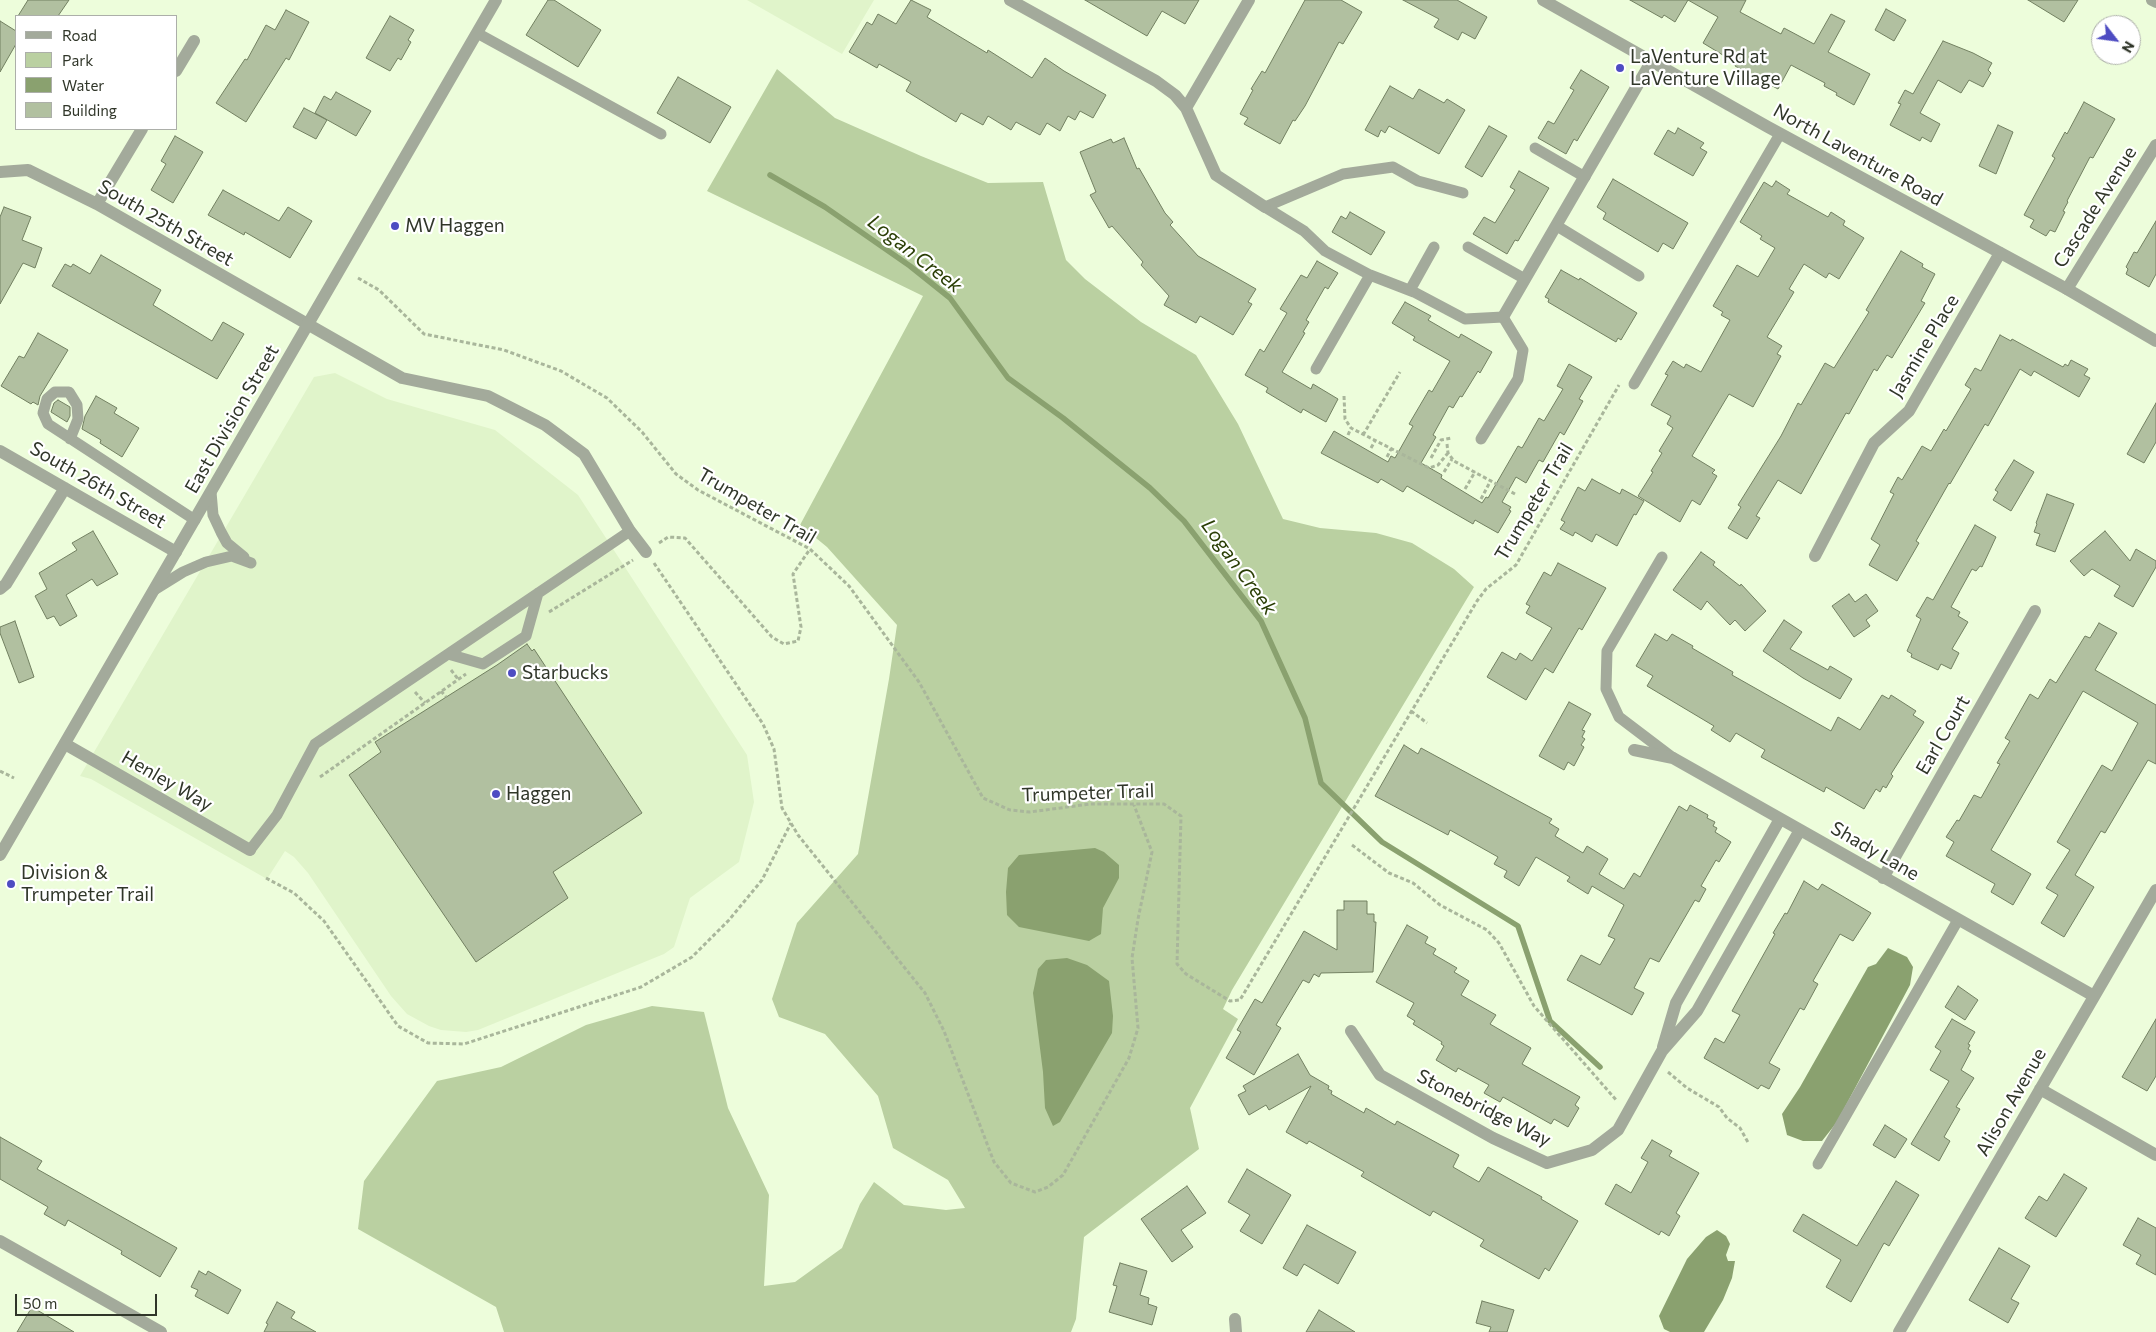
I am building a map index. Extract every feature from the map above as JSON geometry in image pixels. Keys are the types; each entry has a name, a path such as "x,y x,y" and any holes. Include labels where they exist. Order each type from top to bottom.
{"street":[{"name":"East Division Street","path":"0,856 496,0"},
{"path":"1010,0 1156,81 1175,94 1186,108 1216,175 1265,206"},
{"path":"1186,108 1249,0"},
{"name":"North Laventure Road","path":"1543,0 1780,134 2066,289 2156,341"},
{"path":"2152,0 2156,2"},
{"path":"178,68 194,41"},
{"path":"1503,317 1651,62"},
{"path":"97,204 141,130"},
{"name":"Cascade Avenue","path":"2066,289 2156,145"},
{"name":"South 25th Street","path":"0,172 28,170 97,204 402,378 488,396 545,426 584,454 630,530 646,552"},
{"name":"Jasmine Place","path":"1814,556 1874,443 1908,411 2000,253"},
{"name":"South 26th Street","path":"0,451 176,552"},
{"path":"0,589 6,584 65,488"},
{"name":"Earl Court","path":"1883,878 2035,611"},
{"name":"Henley Way","path":"65,744 250,850"},
{"name":"Shady Lane","path":"1634,750 1673,758 2094,996"},
{"name":"Stonebridge Way","path":"1662,1051 1676,1003 1780,819"},
{"name":"Stonebridge Way","path":"1351,1031 1380,1075 1493,1138 1547,1163 1592,1150 1618,1130 1662,1051 1697,1011 1800,830"},
{"name":"Alison Avenue","path":"1905,1330 2040,1089 2156,890"},
{"path":"2040,1089 2156,1155"},
{"path":"0,1241 161,1332"},
{"path":"1235,1319 1236,1332"}],"lane":[{"path":"477,33 661,134"},
{"path":"1629,381 1780,134"},
{"path":"1535,148 1585,177"},
{"path":"1265,206 1343,174 1393,167 1418,181 1463,193"},
{"path":"1265,206 1304,231 1325,251 1370,275 1410,290 1465,319 1503,317 1523,350 1518,379 1481,439"},
{"path":"1557,226 1640,276"},
{"path":"1410,290 1434,247"},
{"path":"1468,247 1525,280"},
{"path":"1316,369 1370,275"},
{"path":"70,438 195,520"},
{"path":"154,590 183,572 206,562 232,556 251,563 227,544 213,515 211,492"},
{"path":"250,850 276,815 314,744 630,530"},
{"path":"1662,557 1607,651 1606,689 1619,717 1673,758"},
{"path":"448,654 484,664 526,636 538,593"},
{"path":"1818,1164 1958,920"}],"path":[{"name":"Trumpeter Trail","path":"358,278 379,290 424,334 504,350 569,375 607,398 642,432 676,474 698,490 810,549 850,586 919,682 983,798 1010,810 1030,812 1090,804 1164,804 1181,816 1177,964 1186,974 1230,1001 1240,1000 1477,601 1486,589 1516,565 1629,381"},
{"path":"1363,434 1400,372"},
{"path":"1344,396 1345,419 1351,428 1429,468 1438,465 1448,453"},
{"path":"1348,435 1351,428"},
{"path":"1431,458 1441,440 1451,438"},
{"path":"1371,448 1375,441"},
{"path":"1447,444 1448,453 1452,459 1515,494"},
{"path":"1387,456 1391,449"},
{"path":"1444,472 1452,459"},
{"path":"1465,489 1475,472"},
{"path":"1481,499 1491,480"},
{"path":"545,615 668,537 685,538 772,637 784,644 798,641 801,627 793,574 810,549"},
{"path":"646,552 763,724 774,749 782,808 791,823 926,993 944,1031 994,1162 1011,1183 1035,1192 1048,1187 1063,1175 1130,1058 1138,1028 1132,958 1152,852 1134,805"},
{"path":"320,777 470,671"},
{"path":"441,691 446,697"},
{"path":"1411,711 1427,723"},
{"path":"0,771 14,778"},
{"path":"266,878 294,893 324,921 398,1026 428,1043 464,1044 640,987 692,957 729,920 762,880 791,823"},
{"path":"1352,845 1389,874 1413,883 1425,895 1440,905 1487,930 1499,943 1534,1006 1621,1106"},
{"path":"1668,1072 1687,1088 1719,1107 1727,1118 1740,1128 1749,1144"}],"shaded area":[{"path":"747,0 874,0 842,54"},
{"path":"335,373 387,399 495,430 578,495 747,755 754,802 739,862 690,898 674,947 664,954 478,1030 466,1032 441,1030 407,1014 391,996 308,873 294,857 285,851 267,879 91,779 80,776 314,377"}],"green space":[{"path":"777,69 835,118 921,156 988,183 1043,182 1066,260 1085,279 1141,322 1196,355 1238,424 1283,519 1320,528 1376,533 1412,543 1454,569 1474,587 1232,990 1223,1009 1238,1019 1190,1108 1199,1149 1084,1237 1076,1319 1071,1332 504,1332 496,1307 358,1229 364,1181 437,1081 501,1067 586,1025 652,1006 704,1012 728,1108 769,1195 764,1286 795,1282 842,1248 860,1204 874,1182 904,1205 946,1210 965,1208 948,1180 893,1148 878,1096 825,1034 779,1017 772,999 797,923 858,854 897,625 827,547 800,525 923,296 707,191"}],"water":[{"path":"1095,848 1104,852 1119,865 1119,878 1103,908 1101,934 1089,941 1019,927 1007,915 1008,868 1019,855"},
{"path":"1888,948 1907,957 1913,967 1910,985 1837,1122 1822,1141 1803,1141 1787,1135 1782,1114 1800,1087 1868,967 1876,964"},
{"path":"1067,958 1087,965 1109,981 1113,1016 1112,1033 1060,1122 1053,1126 1045,1108 1043,1072 1033,993 1038,969 1046,960"},
{"path":"1717,1230 1726,1236 1730,1244 1726,1255 1728,1261 1735,1261 1732,1278 1723,1300 1704,1332 1670,1332 1664,1329 1659,1316 1687,1259 1706,1237"}],"building":[{"path":"28,0 69,0 59,15 19,15"},
{"path":"548,0 554,0 601,30 578,67 526,35"},
{"path":"911,0 931,10 927,17 987,53 988,50 1032,78 1045,58 1106,95 1093,118 1080,111 1075,120 1068,116 1060,131 1047,123 1040,135 1016,122 1011,130 988,116 983,125 961,113 956,122 906,91 911,82 879,64 877,68 849,52 867,22 872,25 878,14 896,24"},
{"path":"1085,0 1199,0 1185,24 1162,11 1147,36"},
{"path":"1305,0 1341,0 1362,12 1343,44 1339,42 1305,106 1295,121 1293,120 1280,144 1244,124 1248,118 1240,114 1253,90 1251,89 1262,71 1265,73"},
{"path":"1403,0 1457,0 1487,17 1475,39 1462,32 1458,40 1434,27 1439,19"},
{"path":"1630,0 1688,0 1675,22 1664,15 1662,18"},
{"path":"1688,0 1746,0 1740,12 1781,34 1784,28 1814,44 1831,14 1845,21 1828,52 1870,74 1854,105 1824,86 1825,83 1791,65 1778,89 1735,66 1736,63 1703,43 1718,17"},
{"path":"2028,0 2078,0 2064,22"},
{"path":"1886,9 1906,20 1894,41 1875,30"},
{"path":"286,10 309,22 289,60 286,58 246,122 216,103 245,59 247,60 266,25 275,30"},
{"path":"390,16 414,30 408,40 411,42 401,60 398,58 390,71 366,58"},
{"path":"0,21 15,30 15,46 0,72"},
{"path":"1943,41 1992,63 1988,70 1991,73 1983,87 1969,80 1961,93 1938,80 1920,113 1940,124 1931,142 1922,137 1920,141 1890,125 1901,104 1898,103 1905,90 1913,94"},
{"path":"1581,70 1609,87 1577,141 1574,139 1566,154 1538,138 1548,121 1554,124 1574,90 1570,88"},
{"path":"678,77 731,107 710,143 657,113"},
{"path":"1390,86 1413,99 1419,89 1444,103 1447,99 1465,110 1439,154 1389,126 1385,133 1381,130 1378,137 1365,130"},
{"path":"336,92 371,111 356,136 315,113 324,96 331,100"},
{"path":"2084,102 2115,119 2093,158 2090,157 2067,201 2063,211 2065,212 2055,232 2050,230 2046,236 2030,227 2034,220 2024,215 2055,158 2052,156 2065,132 2067,134"},
{"path":"304,108 327,120 316,139 293,127"},
{"path":"1998,125 2013,132 1996,174 1979,166"},
{"path":"1489,126 1507,136 1482,177 1465,167"},
{"path":"1678,128 1704,143 1700,148 1707,152 1693,176 1654,154 1668,130 1675,134"},
{"path":"175,136 203,152 173,203 151,190 166,164 161,161"},
{"path":"1124,138 1137,169 1139,168 1165,213 1173,222 1170,225 1198,256 1256,289 1248,302 1252,304 1233,335 1200,316 1196,323 1164,305 1169,296 1141,265 1143,262 1112,226 1109,228 1090,195 1096,192 1080,152 1111,139 1113,143"},
{"path":"1519,171 1549,188 1518,241 1515,240 1507,254 1473,234 1484,217 1495,223 1515,190 1510,187"},
{"path":"1613,179 1688,223 1673,249 1663,243 1658,252 1603,219 1606,213 1597,207"},
{"path":"1776,181 1790,190 1787,194 1828,217 1831,212 1845,221 1843,225 1864,238 1839,279 1829,273 1826,278 1804,264 1789,289 1794,292 1767,337 1782,346 1777,354 1781,356 1753,407 1729,394 1692,456 1715,470 1712,473 1717,476 1700,505 1692,500 1680,522 1638,496 1653,472 1651,471 1662,453 1659,451 1673,428 1667,424 1671,416 1651,405 1668,375 1665,374 1673,361 1684,368 1686,364 1701,372 1730,320 1721,315 1723,312 1713,306 1737,265 1758,277 1775,248 1760,239 1762,236 1740,222 1764,182 1772,187"},
{"path":"223,190 279,221 288,207 312,221 290,258 245,232 244,235 208,215"},
{"path":"4,207 31,217 22,240 42,248 35,268 23,263 0,304 0,217"},
{"path":"1350,212 1385,232 1371,255 1332,232 1341,216 1346,219"},
{"path":"2156,221 2156,274 2149,287 2126,274 2128,269 2126,267 2134,252 2137,253"},
{"path":"1901,251 1923,264 1922,267 1935,274 1921,301 1925,303 1892,358 1887,355 1877,371 1874,369 1849,414 1846,413 1801,494 1778,480 1756,516 1760,518 1747,539 1728,528 1741,507 1738,505 1781,436 1798,403 1801,405 1825,363 1834,368 1869,312 1866,310"},
{"path":"101,255 161,290 153,305 212,341 223,322 244,334 217,379 52,286 65,264 71,267 73,264 90,274"},
{"path":"1317,261 1338,273 1328,289 1325,287 1306,320 1309,322 1303,332 1305,333 1282,372 1311,389 1313,384 1338,399 1326,422 1303,409 1301,413 1266,392 1268,388 1245,375 1260,349 1264,352 1287,313 1280,309 1301,275 1307,278"},
{"path":"1561,270 1579,280 1580,278 1637,313 1621,340 1618,338 1616,342 1548,302 1549,299 1545,297"},
{"path":"1405,302 1431,316 1428,320 1459,338 1461,334 1492,352 1480,373 1478,371 1462,397 1460,396 1453,408 1449,406 1433,435 1436,437 1421,463 1442,475 1441,478 1482,503 1486,497 1488,498 1518,446 1522,448 1539,418 1544,421 1563,389 1557,386 1569,364 1592,377 1579,399 1583,401 1564,435 1560,432 1543,462 1539,460 1526,483 1516,477 1502,502 1511,507 1509,510 1511,511 1498,533 1475,520 1473,524 1407,486 1403,492 1381,479 1378,483 1321,453 1334,431 1388,462 1391,456 1395,458 1413,426 1409,424 1429,390 1432,392 1450,361 1413,340 1415,337 1392,323"},
{"path":"38,333 68,350 40,396 38,405 33,402 31,404 1,386 19,356 24,358"},
{"path":"2000,335 2011,341 2012,339 2063,367 2065,364 2068,366 2071,360 2088,369 2084,375 2090,378 2079,397 2034,371 2031,376 2020,369 1988,426 1985,424 1949,483 1916,541 1919,543 1897,581 1869,565 1880,545 1871,539 1894,494 1890,492 1898,477 1902,480 1922,446 1931,451 1944,429 1946,431 1971,389 1965,385 1975,368 1981,371"},
{"path":"96,396 117,408 114,413 139,428 122,457 100,443 101,440 82,429 85,416"},
{"path":"58,400 70,407 70,416 67,422 51,412 54,403"},
{"path":"2156,403 2156,442 2144,463 2127,454"},
{"path":"2014,460 2034,472 2011,511 1993,500 1998,492 1995,490"},
{"path":"1592,479 1620,494 1622,489 1644,501 1636,515 1634,514 1617,546 1596,534 1592,542 1575,532 1573,536 1560,529 1565,522 1561,520 1578,487 1585,491"},
{"path":"2047,494 2074,504 2055,552 2036,545 2040,534 2034,532"},
{"path":"1975,525 1996,537 1982,567 1980,566 1976,571 1972,569 1951,607 1960,612 1958,616 1968,622 1952,649 1959,653 1951,669 1941,664 1938,670 1911,657 1912,654 1907,651 1921,619 1916,616 1927,597 1933,600"},
{"path":"93,531 118,574 97,586 92,579 66,595 77,616 60,626 54,616 47,619 35,596 47,589 39,573 77,550 72,543"},
{"path":"2105,531 2130,561 2136,549 2156,561 2156,567 2133,607 2114,596 2120,586 2092,569 2084,576 2070,561"},
{"path":"1701,552 1715,562 1713,565 1740,586 1741,584 1766,611 1745,631 1735,620 1730,625 1707,601 1701,610 1673,590"},
{"path":"1558,563 1606,588 1582,630 1579,628 1553,673 1545,668 1526,700 1487,677 1502,652 1516,660 1520,653 1532,661 1552,628 1526,613 1530,606 1526,604 1544,572 1551,576"},
{"path":"1849,594 1855,602 1866,594 1878,611 1866,620 1870,626 1854,637 1832,606"},
{"path":"1784,620 1802,632 1790,649 1828,670 1830,666 1852,679 1840,699 1803,678 1763,651"},
{"path":"15,621 34,677 19,683 0,633 0,627"},
{"path":"2099,623 2117,633 2095,670 2156,705 2156,764 2148,760 2105,833 2101,831 2075,875 2094,887 2064,937 2041,923 2058,895 2046,888 2070,850 2057,842 2102,765 2112,771 2138,723 2083,691 1991,850 2031,874 2013,905 1991,892 1995,884 1946,856 1954,842 1946,837 1957,820 1959,821 1974,795 1981,798 2000,764 1997,763 2010,741 2005,738 2030,694 2038,699 2050,679 2056,683 2085,636 2090,638"},
{"path":"1655,634 1667,641 1672,634 1733,672 1732,675 1831,731 1838,717 1860,730 1882,695 1889,699 1891,695 1916,711 1913,715 1924,722 1891,774 1893,776 1886,788 1883,786 1880,792 1876,789 1864,809 1826,787 1824,792 1761,757 1765,750 1736,733 1730,742 1711,730 1714,726 1647,686 1653,676 1636,666"},
{"name":"Haggen","path":"527,644 532,651 534,649 642,813 553,872 568,898 476,962 349,775 381,752 375,742"},
{"path":"1569,702 1591,714 1582,730 1585,731 1582,737 1585,739 1581,745 1584,747 1574,766 1568,762 1564,770 1539,756"},
{"path":"1404,745 1418,754 1421,748 1552,819 1549,823 1559,829 1555,836 1583,853 1587,846 1608,859 1599,874 1624,889 1634,873 1640,877 1679,806 1687,811 1690,805 1708,815 1707,818 1715,822 1713,826 1717,828 1715,832 1731,842 1719,862 1716,860 1701,886 1706,889 1699,902 1695,900 1659,962 1650,958 1634,988 1644,993 1632,1015 1567,980 1581,955 1600,965 1615,939 1608,936 1624,905 1592,886 1588,894 1567,881 1570,877 1536,857 1519,886 1504,877 1507,871 1494,864 1498,857 1450,830 1448,835 1375,796"},
{"path":"1804,881 1818,890 1822,884 1871,913 1853,941 1840,934 1813,981 1818,984 1804,1010 1800,1008 1769,1063 1780,1069 1769,1089 1761,1085 1758,1089 1704,1058 1715,1038 1724,1043 1740,1015 1732,1011 1775,934 1773,933 1785,913 1787,914"},
{"path":"1344,901 1367,901 1367,914 1374,914 1374,922 1376,922 1373,972 1321,973 1319,977 1314,974 1309,983 1303,980 1276,1025 1281,1028 1254,1075 1226,1058 1241,1032 1237,1030 1255,999 1262,1003 1304,931 1337,950 1337,910 1344,910"},
{"path":"1407,925 1428,937 1425,943 1436,949 1433,954 1457,968 1454,972 1469,981 1461,995 1496,1015 1490,1024 1531,1048 1522,1064 1580,1097 1575,1105 1579,1108 1568,1127 1554,1119 1551,1124 1503,1097 1500,1102 1484,1093 1489,1085 1458,1068 1456,1072 1436,1060 1444,1046 1441,1044 1442,1042 1413,1024 1415,1021 1407,1016 1414,1003 1376,982"},
{"path":"1958,986 1978,1000 1965,1020 1945,1007"},
{"path":"1952,1019 1975,1032 1968,1044 1970,1045 1968,1049 1971,1051 1961,1070 1974,1078 1956,1107 1960,1109 1944,1137 1950,1141 1939,1161 1911,1144 1949,1081 1930,1070 1941,1051 1935,1047"},
{"path":"2156,1019 2156,1076 2147,1091 2122,1077"},
{"path":"1298,1054 1310,1075 1329,1086 1328,1089 1332,1091 1331,1094 1364,1113 1366,1108 1395,1125 1397,1121 1459,1155 1453,1167 1479,1182 1488,1167 1542,1197 1541,1199 1578,1221 1549,1271 1545,1268 1539,1279 1480,1246 1484,1240 1433,1211 1430,1216 1361,1176 1364,1172 1309,1141 1307,1144 1286,1132 1311,1086 1269,1110 1266,1105 1249,1115 1238,1095 1246,1091 1243,1086"},
{"path":"1885,1125 1907,1139 1895,1158 1873,1145"},
{"path":"0,1137 42,1161 37,1169 177,1248 160,1277 121,1254 122,1251 68,1220 65,1226 44,1214 48,1207 0,1179"},
{"path":"1652,1140 1672,1151 1669,1156 1699,1173 1676,1213 1680,1216 1669,1236 1661,1231 1659,1235 1605,1204 1616,1184 1631,1193 1648,1162 1641,1158"},
{"path":"1247,1169 1291,1195 1262,1244 1240,1231 1250,1215 1228,1202"},
{"path":"2064,1174 2087,1188 2056,1237 2025,1218 2039,1196 2047,1201"},
{"path":"1896,1181 1919,1195 1889,1246 1884,1243 1851,1302 1826,1287 1841,1260 1793,1231 1803,1214 1857,1246"},
{"path":"1187,1186 1206,1213 1181,1230 1193,1247 1172,1262 1141,1219"},
{"path":"2138,1218 2156,1228 2156,1275 2136,1264 2141,1255 2123,1245"},
{"path":"1307,1225 1356,1252 1338,1284 1304,1264 1297,1276 1283,1268"},
{"path":"1999,1248 2030,1266 2011,1299 2019,1303 2008,1323 1969,1300"},
{"path":"1120,1263 1147,1271 1140,1295 1149,1298 1148,1304 1157,1307 1152,1325 1109,1312 1117,1286 1113,1285"},
{"path":"199,1271 206,1275 208,1271 241,1290 228,1314 195,1296 198,1290 191,1287"},
{"path":"1482,1301 1514,1310 1507,1332 1489,1332 1491,1327 1476,1323"},
{"path":"277,1302 295,1312 291,1318 316,1332 264,1332 268,1324 266,1323"},
{"path":"32,1307 74,1332 17,1332"},
{"path":"1319,1310 1355,1332 1306,1332"}],"waterway":[{"name":"Logan Creek","path":"770,175 825,207 910,266 950,298 1008,378 1063,418 1150,488 1184,521 1261,621 1305,718 1321,783 1382,842 1518,926 1550,1021 1600,1067"}],"place":[{"name":"LaVenture Rd at LaVenture Village","path":"1620,68"},
{"name":"MV Haggen","path":"395,226"},
{"name":"Starbucks","path":"512,673"},
{"name":"Haggen","path":"496,794"},
{"name":"Division & Trumpeter Trail","path":"11,884"}]}
